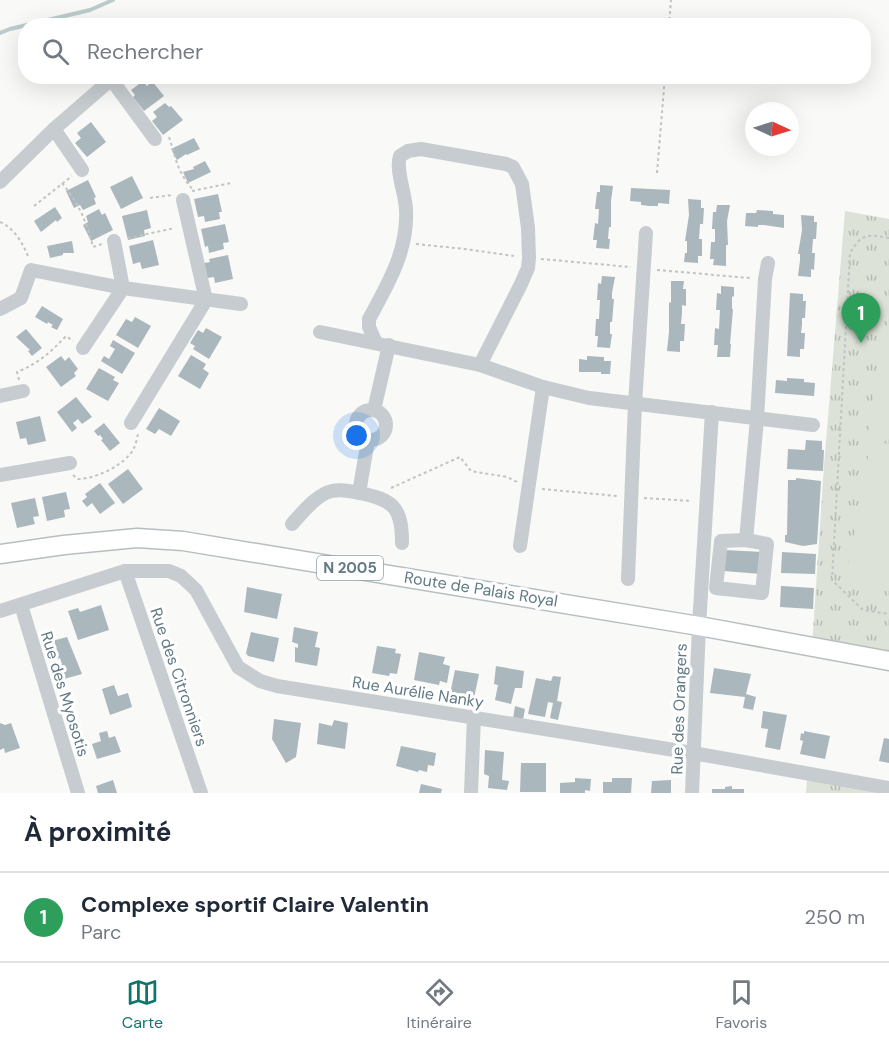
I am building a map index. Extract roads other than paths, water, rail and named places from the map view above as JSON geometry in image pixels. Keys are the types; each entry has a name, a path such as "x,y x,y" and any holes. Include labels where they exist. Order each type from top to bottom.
{"main road":[{"name":"Route de Palais Royal","path":"0,554 136,538 183,541 699,626 889,661"}],"street":[{"path":"0,182 54,129 106,84"},
{"path":"117,84 155,139"},
{"path":"54,129 82,170"},
{"path":"374,410 382,344 369,327 369,319 400,260 404,243 406,210 399,160 403,152 421,149 506,164 513,167 522,184 528,228 529,258 521,284 480,365"},
{"path":"130,423 206,300 183,200"},
{"path":"628,579 635,404 646,233"},
{"path":"83,348 123,288 114,241"},
{"path":"746,540 768,263"},
{"path":"0,309 21,298 31,270 123,288 242,304"},
{"path":"320,332 480,365 543,387 588,398 813,425"},
{"path":"520,546 543,387"},
{"path":"0,396 23,391"},
{"path":"374,410 381,413 386,420 387,428 383,436 376,440 368,440 361,437 357,430 357,423 366,411 374,410"},
{"name":"Rue des Orangers","path":"692,793 712,412"},
{"path":"359,493 368,440"},
{"path":"0,476 70,463"},
{"path":"292,524 318,498 330,491 359,493 386,500 393,506 402,523 402,543"},
{"path":"746,540 767,544 762,593 716,588 721,541 746,540"},
{"name":"Rue Aurélie Nanky","path":"0,611 125,571 169,571 181,576 196,590 238,667 260,681 277,686 693,753 889,788"},
{"name":"Rue des Citronniers","path":"125,571 201,793"},
{"name":"Rue des Myosotis","path":"21,605 78,793"},
{"path":"471,793 474,717"}],"waterway":[{"path":"56,18 90,10 113,0"},
{"path":"0,33 18,27"}],"place":[{"name":"Complexe sportif Claire Valentin","path":"861,343"}]}
